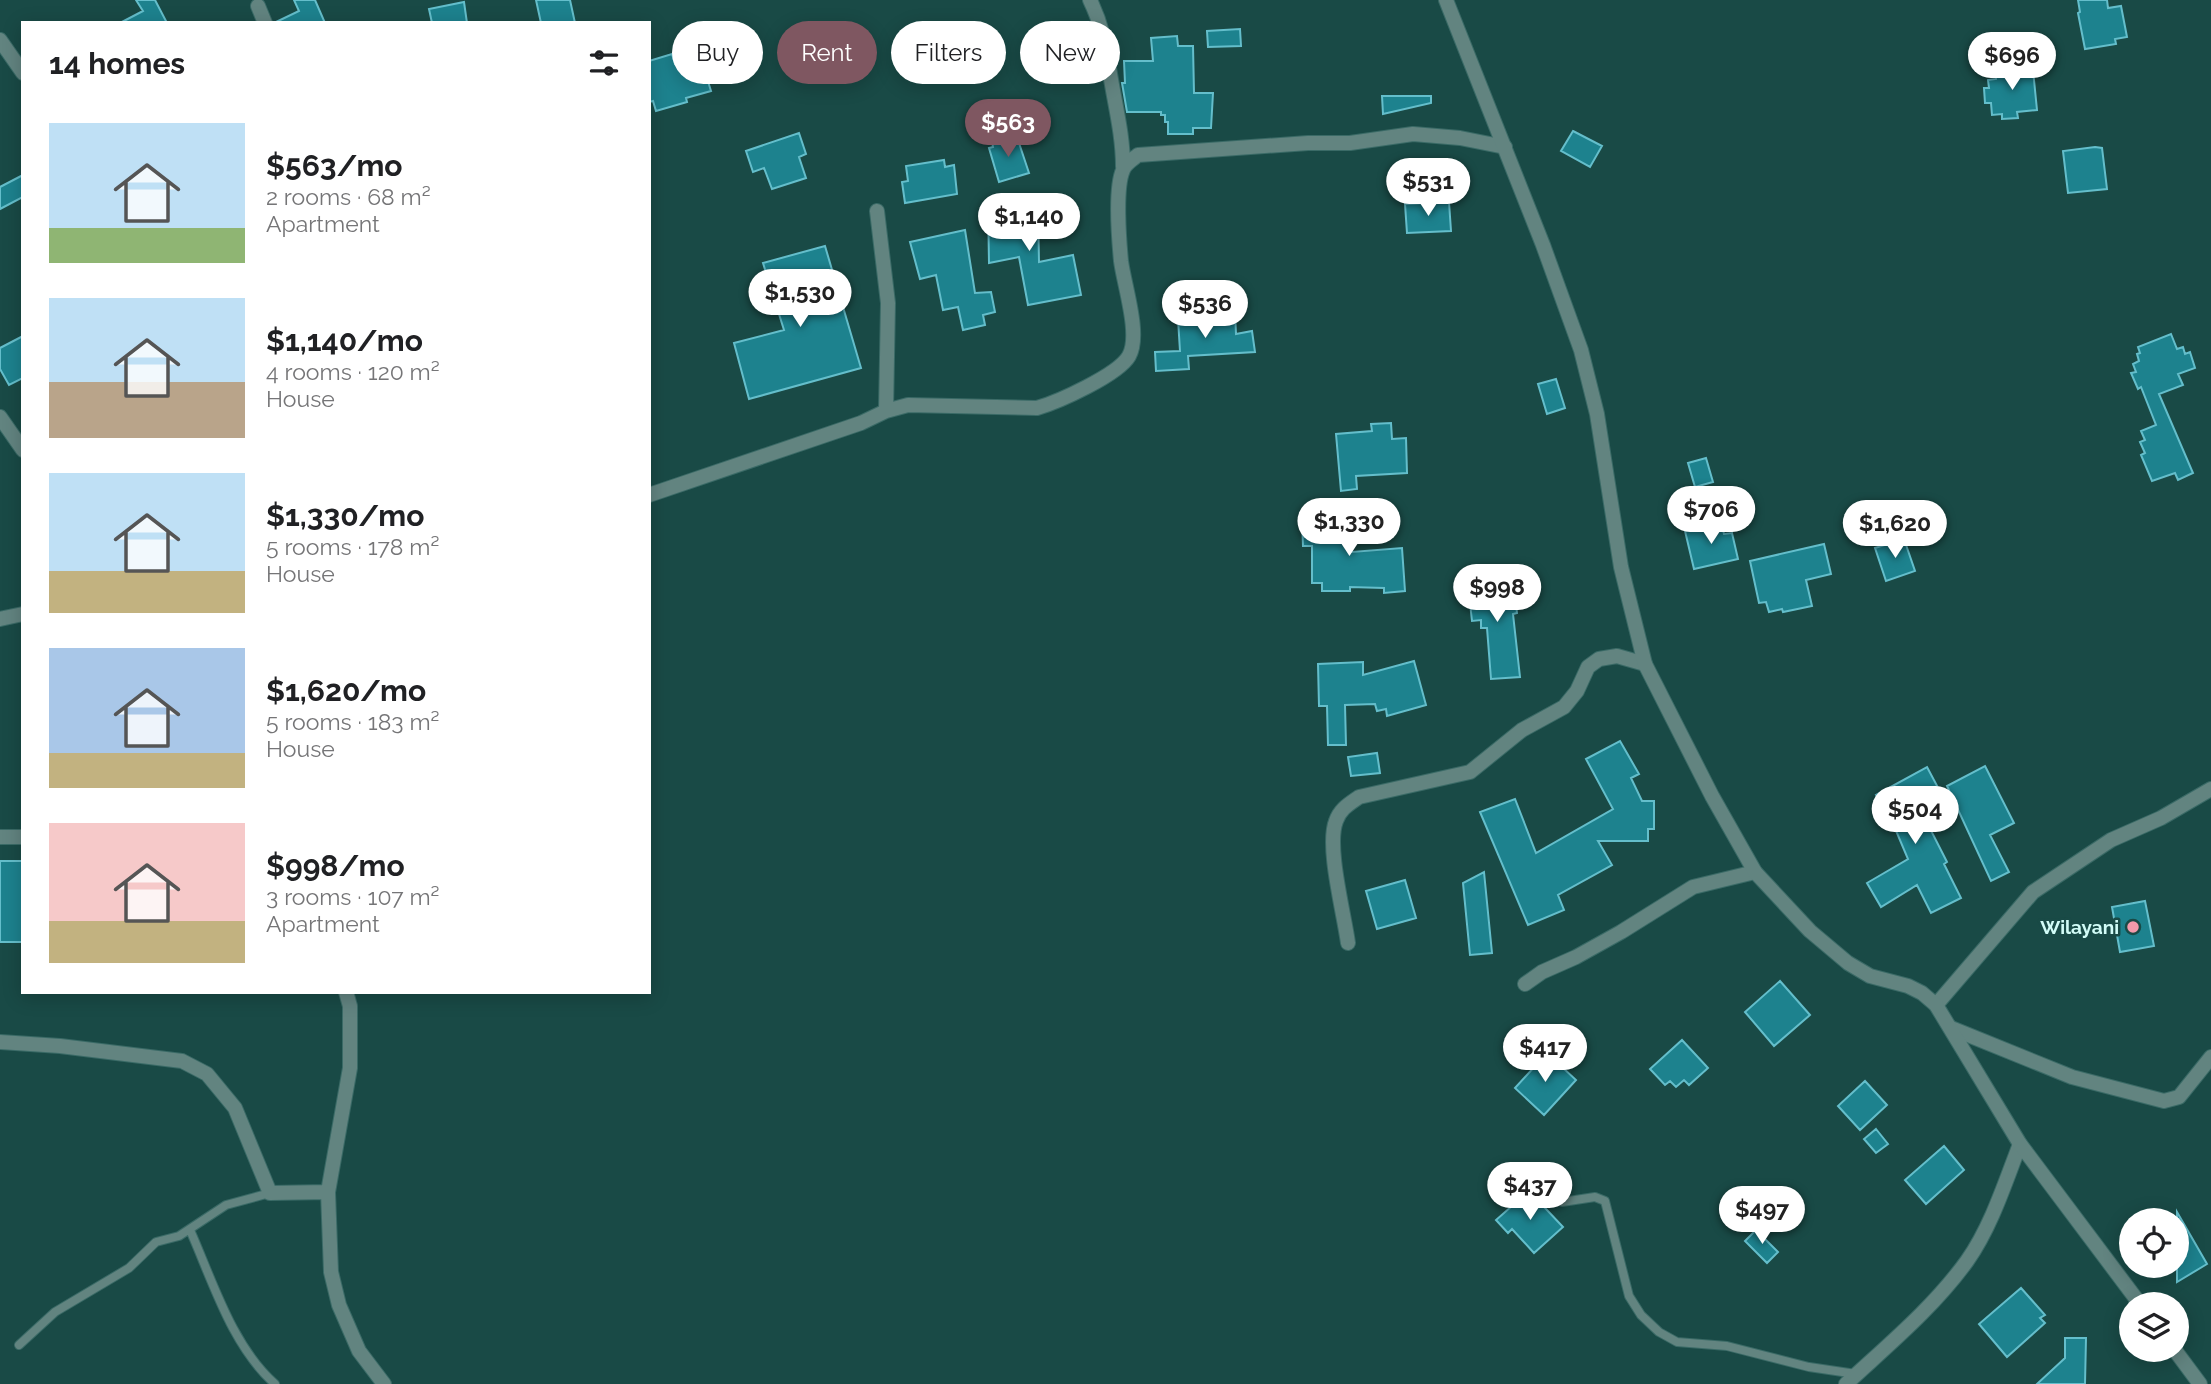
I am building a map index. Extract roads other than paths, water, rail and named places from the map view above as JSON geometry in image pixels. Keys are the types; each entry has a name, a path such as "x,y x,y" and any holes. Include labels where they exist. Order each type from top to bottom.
{"street":[{"path":"651,494 908,405 1037,408 1057,402 1119,369 1130,356 1133,344 1119,214 1123,143 1107,49 1099,18 1090,0"},
{"path":"1446,0 1505,147 1581,350 1597,414 1621,567 1645,664 1712,796 1755,872 1810,931 1848,963 1870,976 1908,986 1936,1005 2020,1144 2131,1292"},
{"path":"258,6 264,21"},
{"path":"0,40 21,70"},
{"path":"1123,167 1138,155 1308,143 1350,144 1413,134 1460,138 1505,147"},
{"path":"877,211 888,303 886,411"},
{"path":"0,417 21,447"},
{"path":"0,619 21,614"},
{"path":"1348,943 1333,848 1335,822 1344,806 1359,797 1470,772 1522,730 1564,707 1577,691 1588,667 1599,659 1617,656 1645,664"},
{"path":"1936,1005 2033,892 2111,840 2161,818 2211,789"},
{"path":"0,837 21,837"},
{"path":"1525,984 1542,972 1621,932 1693,887 1755,872"},
{"path":"347,994 350,1006 350,1068 328,1192 330,1261 339,1305 359,1351 384,1384"},
{"path":"1951,1028 2072,1077 2164,1101 2179,1097 2211,1056"},
{"path":"0,1042 182,1060 207,1074 235,1108 270,1193 328,1192"},
{"path":"1849,1381 1921,1315 1968,1260 1994,1209 2020,1144"},
{"path":"2184,1362 2200,1384"}],"lane":[{"path":"19,1345 55,1312 129,1268 156,1242 179,1236 226,1205 270,1193"},
{"path":"1562,1202 1595,1197 1605,1200 1629,1296 1641,1315 1659,1332 1677,1342 1727,1346 1808,1367 1849,1381"},
{"path":"190,1230 233,1326 251,1356 275,1384"}],"place":[{"name":"Wilayani","path":"2133,927"}]}
